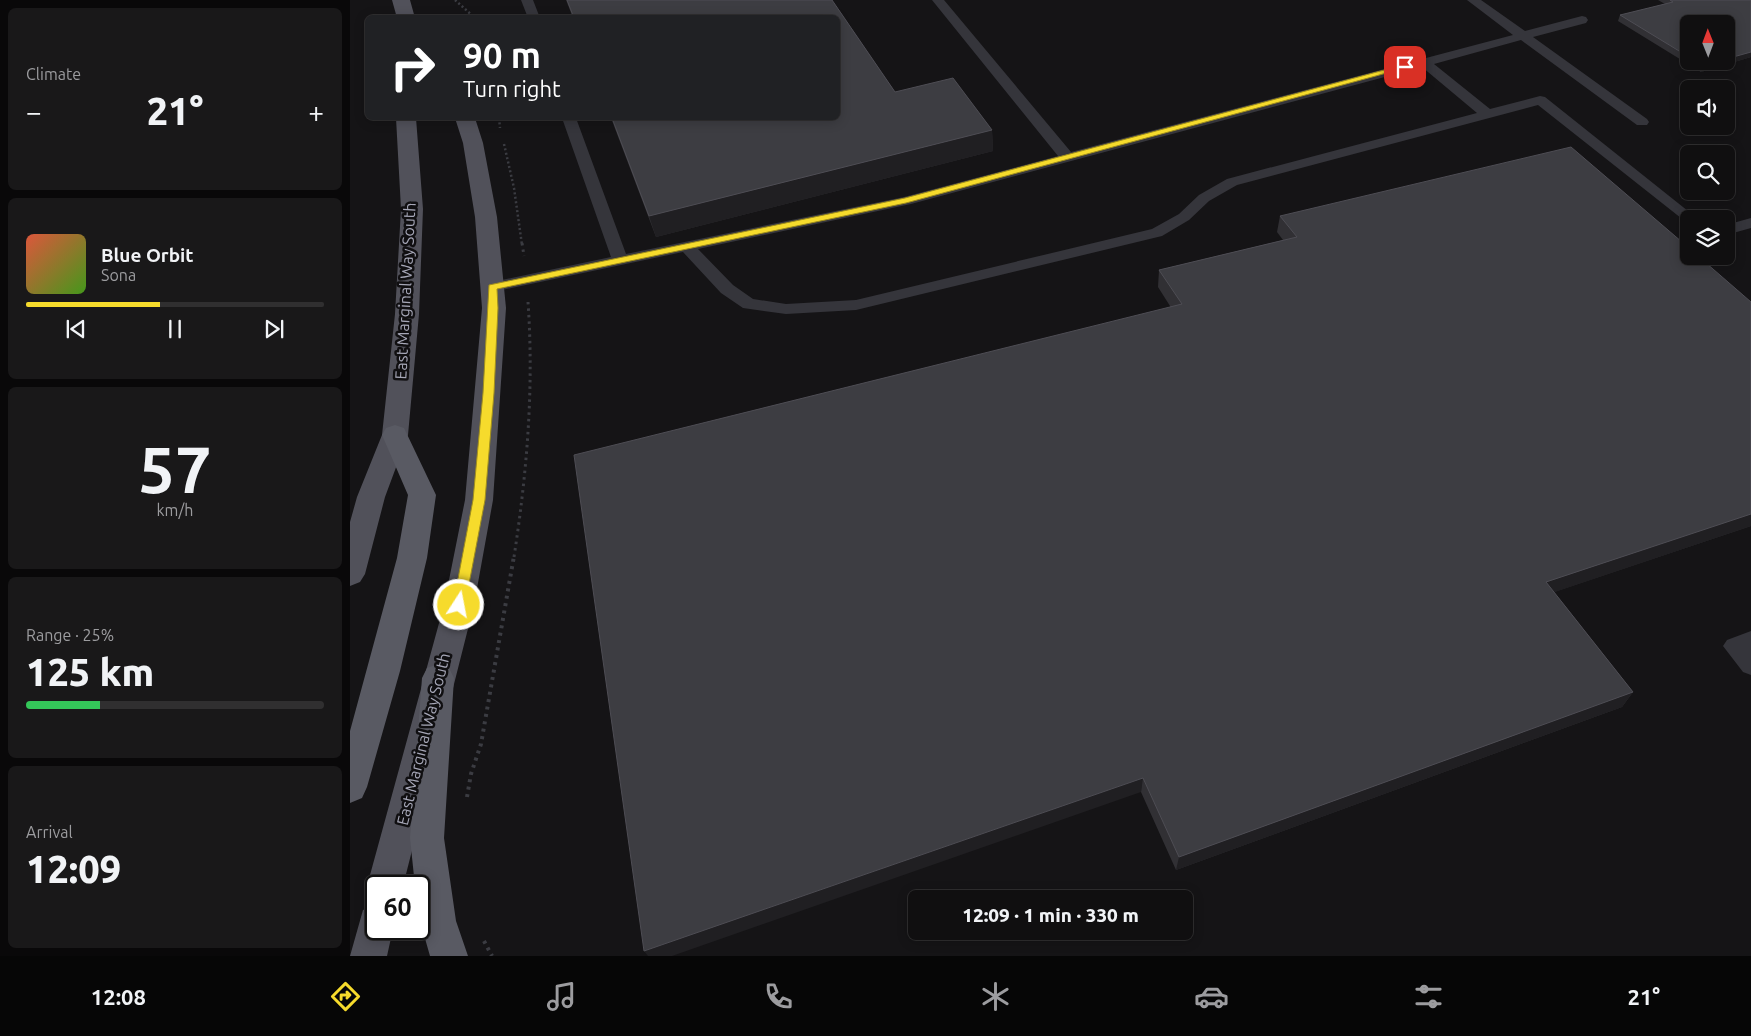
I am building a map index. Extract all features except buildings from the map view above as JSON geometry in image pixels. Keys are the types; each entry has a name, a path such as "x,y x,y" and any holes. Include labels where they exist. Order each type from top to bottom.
{"highway":[{"path":"350,787 384,671 409,568 422,495 395,436"},
{"path":"438,678 427,838 438,921 450,956"}],"main road":[{"path":"401,0 405,15"},
{"name":"East Marginal Way South","path":"350,574 371,497 395,436 407,314 412,209 406,120"},
{"name":"East Marginal Way South","path":"388,875 438,678 459,605 479,500 494,308 486,217 474,143 466,120"},
{"path":"368,956 372,940"}],"lane":[{"path":"528,0 533,15"},
{"path":"938,0 1067,158"},
{"path":"1472,0 1642,122"},
{"path":"492,287 906,201 1582,20"},
{"path":"1424,62 1487,114"},
{"path":"686,246 727,289 749,304 786,309 856,305 1157,233 1184,217 1204,198 1232,182 1540,100 1680,210"},
{"path":"570,120 620,260"},
{"path":"1735,227 1751,223"},
{"path":"1751,640 1734,646 1751,666"}],"path":[{"path":"455,0 472,15"}],"route":[{"path":"459,605 479,500 489,393 494,308 492,287 906,201 1405,67"}]}
